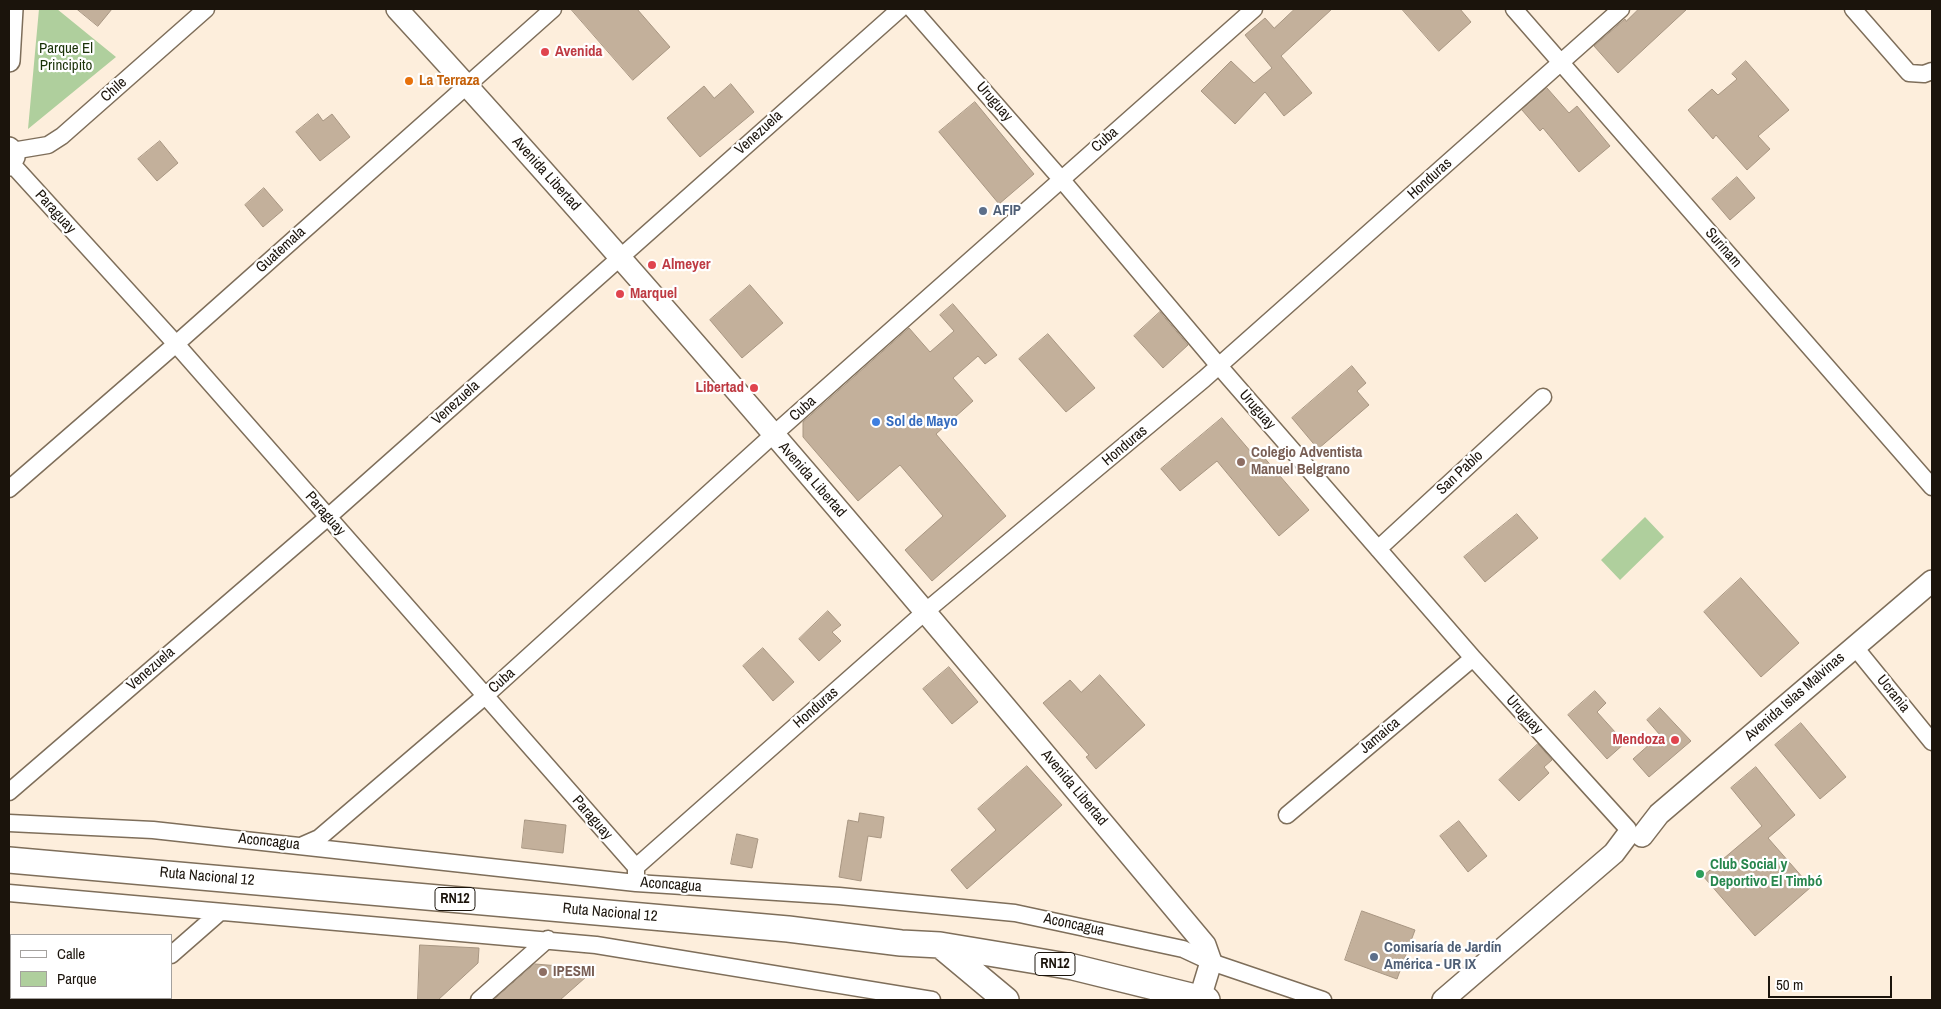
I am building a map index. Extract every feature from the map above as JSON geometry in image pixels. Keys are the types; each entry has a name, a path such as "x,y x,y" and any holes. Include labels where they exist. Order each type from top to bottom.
{"highway":[{"name":"Ruta Nacional 12","path":"9,860 788,928 901,943 940,945 1073,967 1202,999"},
{"path":"940,945 1006,1000"}],"main road":[{"path":"9,61 12,9"},
{"name":"Avenida Libertad","path":"397,9 620,256 926,612 1205,945 1211,962"},
{"name":"Avenida Islas Malvinas","path":"1630,838 1932,581"},
{"path":"1443,1000 1630,838"},
{"path":"1202,999 1211,962"}],"street":[{"name":"Chile","path":"10,157 48,144 62,136 206,9"},
{"name":"Guatemala","path":"9,489 176,344 466,84 553,9"},
{"name":"Venezuela","path":"9,792 328,517 900,9"},
{"name":"Uruguay","path":"912,9 1061,179 1219,366 1630,838"},
{"name":"Cuba","path":"303,845 319,838 485,696 773,435 1254,9"},
{"name":"Surinam","path":"1514,9 1932,487"},
{"name":"Honduras","path":"636,866 926,612 1219,366 1621,9"},
{"path":"1853,9 1909,73 1924,74 1932,70"},
{"name":"Paraguay","path":"10,157 636,866"},
{"name":"San Pablo","path":"1378,549 1543,397"},
{"name":"Ucrania","path":"1854,646 1932,742"},
{"name":"Jamaica","path":"1287,814 1473,658"},
{"name":"Aconcagua","path":"9,823 153,830 636,883 839,896 1015,913 1183,949 1211,962 1323,1000"},
{"path":"636,866 636,883"},
{"path":"9,893 219,913 596,944 932,1000"},
{"path":"172,954 219,913"},
{"path":"479,1000 548,939"}],"green space":[{"name":"Parque El Principito","path":"39,9 57,9 116,57 28,129"},
{"path":"1645,517 1664,537 1620,580 1601,560"}],"building":[{"path":"77,9 112,9 98,26"},
{"path":"571,9 637,9 670,47 633,80"},
{"path":"1295,9 1332,9 1281,56 1312,93 1284,116 1265,92 1235,124 1201,91 1231,61 1254,83 1272,68 1245,35 1265,18 1274,28"},
{"path":"1402,9 1460,9 1471,22 1439,51"},
{"path":"1639,9 1687,9 1618,73 1594,46"},
{"path":"1746,61 1789,110 1758,136 1770,149 1747,170 1716,135 1713,139 1688,110 1712,89 1718,95 1737,79 1732,74"},
{"path":"731,84 754,112 700,157 667,118 704,86 714,98"},
{"path":"1547,88 1569,113 1577,106 1610,146 1579,172 1543,128 1540,131 1522,110"},
{"path":"975,102 1034,174 999,204 939,132"},
{"path":"318,114 323,121 332,114 350,137 320,161 296,132"},
{"path":"160,141 178,163 157,181 138,159"},
{"path":"1737,177 1755,198 1730,220 1712,199"},
{"path":"264,188 283,210 263,227 245,205"},
{"path":"750,285 783,323 742,358 710,320"},
{"name":"Sol de Mayo","path":"953,304 997,355 985,364 978,356 953,378 973,401 936,434 1006,516 932,581 905,550 943,516 900,465 858,501 803,437 803,422 909,328 930,352 954,331 940,315"},
{"path":"1160,312 1188,345 1163,368 1134,336"},
{"path":"1048,334 1095,388 1066,412 1019,359"},
{"path":"1352,366 1366,383 1357,391 1369,405 1318,449 1292,418"},
{"path":"1222,418 1257,459 1262,455 1309,510 1279,536 1217,461 1180,491 1161,469"},
{"path":"1517,514 1538,538 1485,582 1464,557"},
{"path":"1741,578 1799,643 1761,677 1704,612"},
{"path":"828,611 841,625 832,632 841,641 819,661 799,639"},
{"path":"763,648 794,682 773,701 743,666"},
{"path":"949,667 978,702 952,724 923,689"},
{"path":"1100,675 1145,725 1096,769 1086,757 1089,755 1043,703 1070,680 1081,692"},
{"path":"1595,691 1606,703 1597,712 1625,743 1607,759 1568,715"},
{"path":"1660,708 1691,741 1649,777 1633,759 1660,735 1647,720"},
{"path":"1801,723 1846,777 1820,799 1775,745"},
{"path":"1538,744 1552,760 1544,767 1549,773 1519,801 1499,780"},
{"path":"1027,766 1062,805 967,889 951,870 996,830 978,809"},
{"path":"1756,767 1795,815 1768,838 1811,887 1755,936 1703,876 1762,826 1731,788"},
{"path":"860,813 884,817 881,838 868,836 861,881 839,877 848,820 858,822"},
{"path":"525,820 566,825 563,853 522,848"},
{"path":"1459,821 1487,856 1468,872 1440,836"},
{"path":"737,834 758,839 752,868 731,864"},
{"path":"1362,911 1415,930 1397,979 1345,960"},
{"path":"420,945 479,948 478,963 438,1000 418,1000"},
{"path":"535,964 595,969 560,1000 494,1000"}],"place":[{"name":"Avenida","path":"545,52"},
{"name":"La Terraza","path":"409,81"},
{"name":"AFIP","path":"983,211"},
{"name":"Almeyer","path":"652,265"},
{"name":"Marquel","path":"620,294"},
{"name":"Libertad","path":"754,388"},
{"name":"Sol de Mayo","path":"876,422"},
{"name":"Colegio Adventista Manuel Belgrano","path":"1241,462"},
{"name":"Mendoza","path":"1675,740"},
{"name":"Club Social y Deportivo El Timbó","path":"1700,874"},
{"name":"Comisaría de Jardín América - UR IX","path":"1374,957"},
{"name":"IPESMI","path":"543,972"}]}
